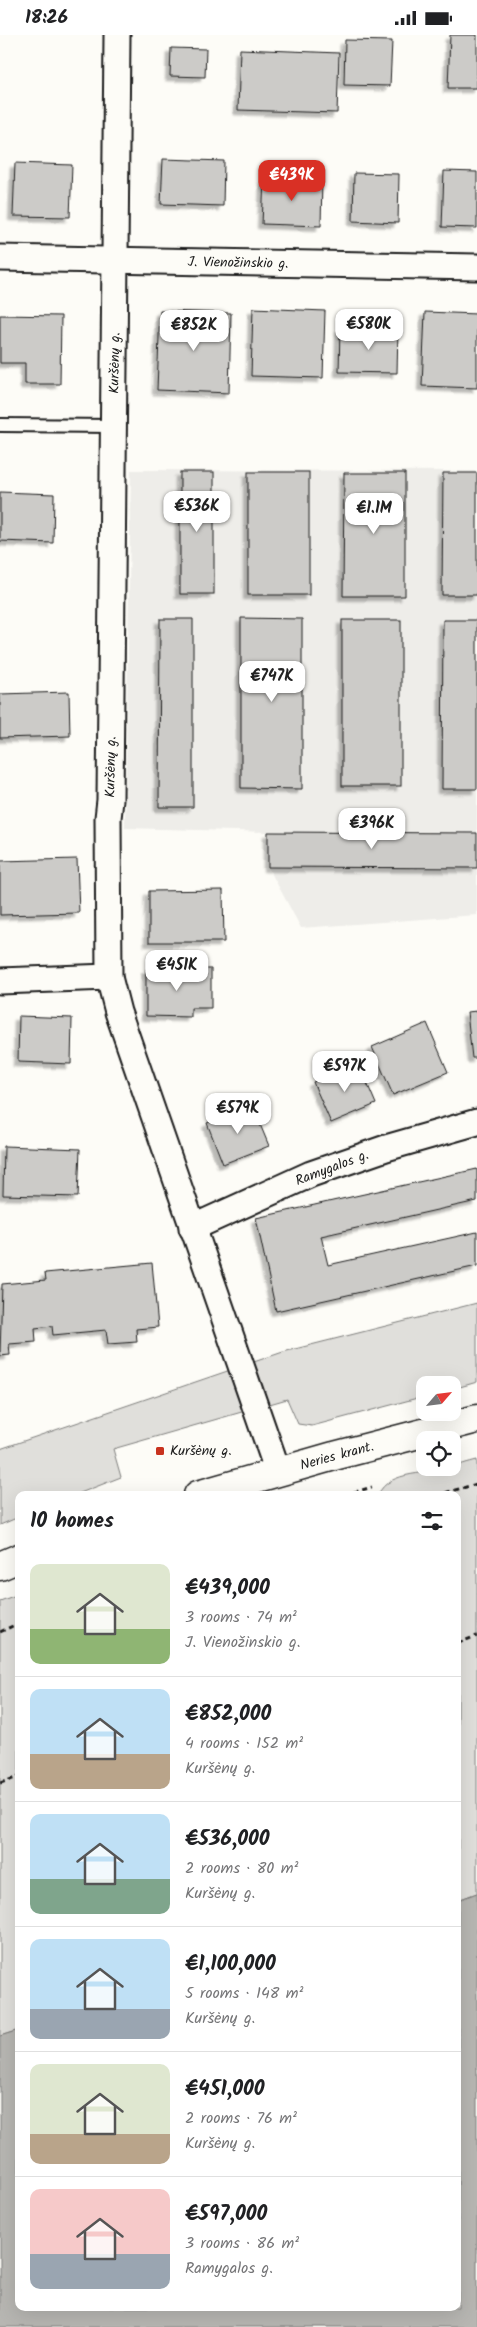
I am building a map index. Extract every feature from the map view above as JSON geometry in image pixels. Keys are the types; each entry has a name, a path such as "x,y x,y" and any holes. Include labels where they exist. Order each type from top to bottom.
{"main road":[{"name":"Neries krant.","path":"212,1491 477,1419"},
{"path":"0,1565 15,1559"}],"street":[{"name":"Kuršėnų g.","path":"117,35 110,800 108,818 109,977 131,1056 278,1472"},
{"name":"J. Vienožinskio g.","path":"0,257 477,267"},
{"path":"0,981 109,977"},
{"name":"Ramygalos g.","path":"192,1228 311,1174 386,1148 477,1122"}],"lane":[{"path":"0,425 114,426"}],"path":[{"path":"452,1491 477,1484"},
{"path":"358,1491 372,1487"},
{"path":"0,1632 15,1625"},
{"path":"461,1642 477,1636"},
{"path":"0,1783 15,1778"}],"shaded area":[{"path":"131,470 477,471 477,915 301,928 268,867 268,832 125,828"},
{"path":"477,1303 477,1382 461,1387 461,1376 416,1376 416,1398 312,1426 298,1424 287,1399 113,1449 121,1477 85,1491 15,1491 15,1519 0,1525 0,1449 283,1352"},
{"path":"477,1460 477,1893 461,1899 461,1491 380,1491 391,1481 416,1473 416,1476 461,1476 461,1465"},
{"path":"15,1595 15,2031 0,2036 0,1601"},
{"path":"477,1893 477,2327 0,2327 0,2036 15,2031 15,2311 461,2311 461,1899"}],"building":[{"path":"450,35 477,35 477,88 448,88"},
{"path":"345,40 392,41 390,86 344,85"},
{"path":"171,48 206,49 205,77 170,76"},
{"path":"240,49 339,53 337,113 238,110"},
{"path":"163,159 224,161 223,206 161,204"},
{"path":"15,163 72,165 70,217 13,216"},
{"path":"444,171 477,172 477,228 442,227"},
{"path":"354,173 399,174 398,223 353,221"},
{"path":"264,179 322,180 321,226 262,224"},
{"path":"253,308 325,311 323,378 251,376"},
{"path":"160,311 231,313 229,393 157,390"},
{"path":"425,312 477,314 477,388 422,386"},
{"path":"0,315 61,316 60,384 25,384 25,363 0,363"},
{"path":"340,328 398,329 397,373 339,372"},
{"path":"180,472 214,472 214,594 180,594"},
{"path":"248,472 309,472 309,595 248,595"},
{"path":"344,473 405,473 405,596 343,596"},
{"path":"443,473 477,473 477,595 442,595"},
{"path":"0,492 54,494 53,543 0,541"},
{"path":"241,618 302,619 302,789 241,788"},
{"path":"160,619 193,619 193,807 159,807"},
{"path":"342,620 401,620 401,786 342,786"},
{"path":"443,620 477,620 477,789 442,789"},
{"path":"69,692 70,736 0,738 0,694"},
{"path":"268,832 477,833 477,868 268,867"},
{"path":"77,859 79,913 0,915 0,861"},
{"path":"223,890 224,942 149,942 149,891"},
{"path":"146,969 211,969 211,1008 191,1008 191,1017 146,1016"},
{"path":"477,1011 477,1058 472,1058 467,1012"},
{"path":"19,1016 72,1018 71,1064 18,1062"},
{"path":"427,1023 448,1072 393,1095 372,1047"},
{"path":"358,1062 376,1104 331,1123 313,1082"},
{"path":"252,1105 269,1146 223,1164 207,1123"},
{"path":"4,1146 80,1149 78,1197 3,1195"},
{"path":"477,1169 477,1201 321,1236 328,1265 477,1232 477,1266 276,1311 256,1218"},
{"path":"152,1263 158,1327 136,1329 137,1342 108,1344 106,1330 53,1335 52,1326 35,1328 36,1342 9,1344 10,1355 0,1356 2,1284 46,1280 45,1273"}],"place":[{"name":"Kuršėnų g.","path":"160,1451"}]}
